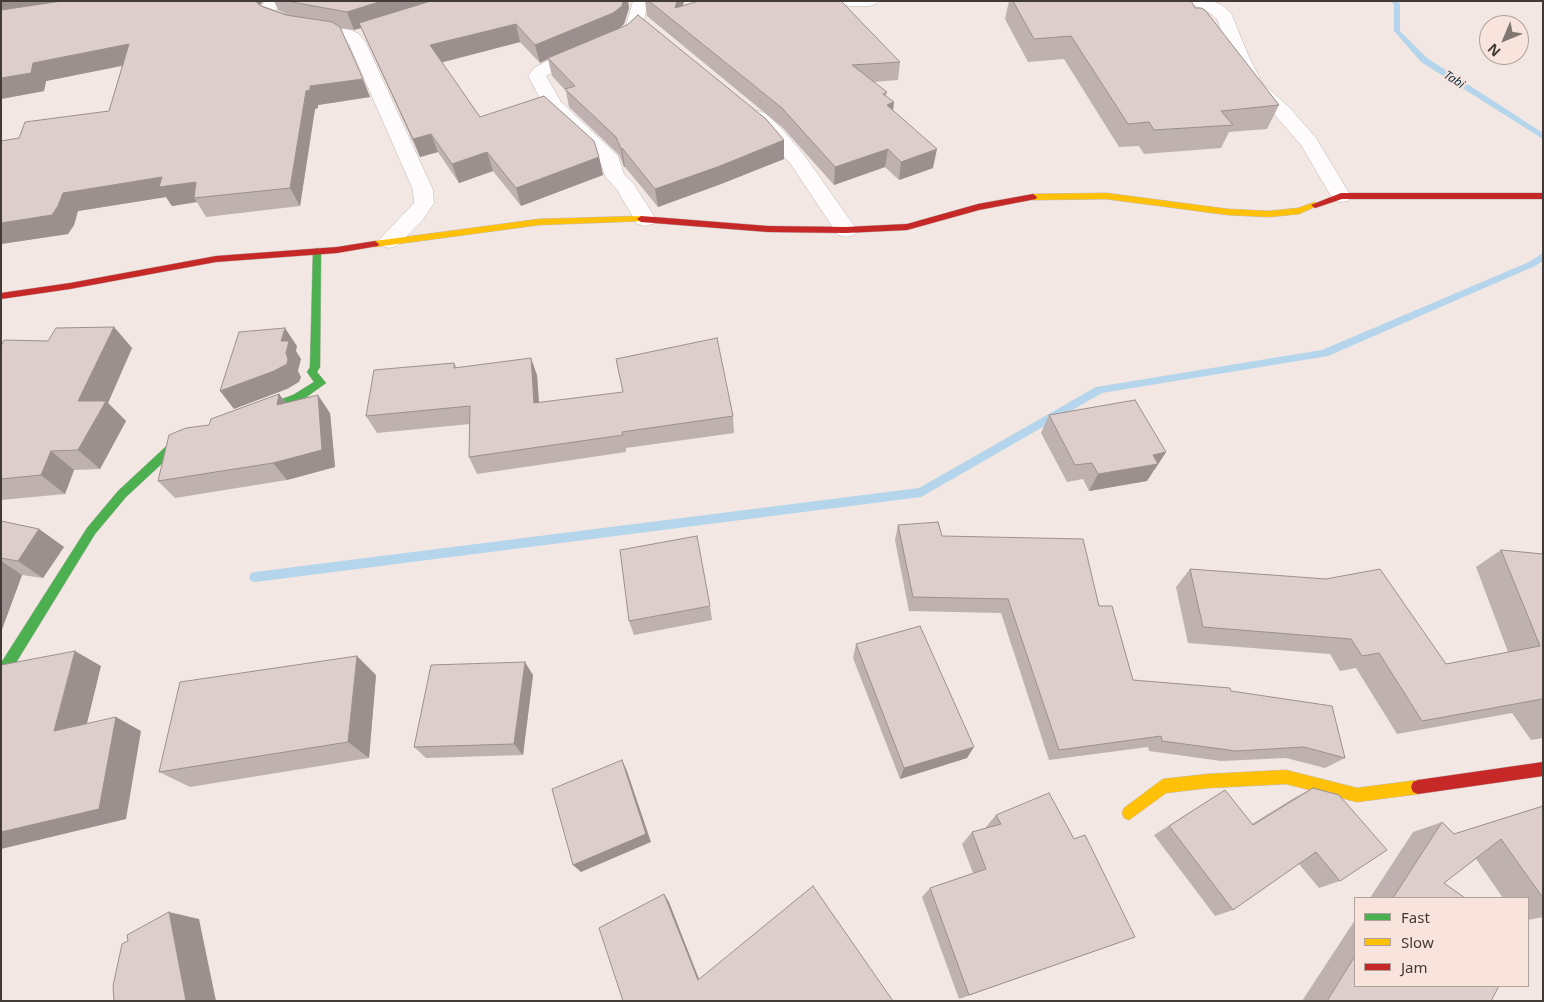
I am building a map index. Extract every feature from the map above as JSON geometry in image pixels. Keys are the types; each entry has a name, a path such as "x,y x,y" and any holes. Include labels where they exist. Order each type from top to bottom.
{"street":[{"path":"274,1 266,12 294,26 362,35 366,62 423,190 424,202 414,216 389,241"},
{"path":"849,1 870,1"},
{"path":"1198,1 1216,9 1225,17 1240,56 1255,87 1282,111 1309,142 1341,196"},
{"path":"643,17 623,37 551,66 540,72 537,76 553,104 569,122 608,156 615,176 626,188 645,219"},
{"path":"747,108 774,132 796,159 846,230"},
{"path":"1,296 70,286 216,259 317,252 539,222 645,219 768,230 846,230 907,227 978,207 1031,197 1106,196 1228,212 1269,214 1300,210 1341,196 1543,196"},
{"path":"242,418 296,398 321,383 312,372 315,367 317,252"},
{"path":"1,675 91,531 122,494 178,442 206,432"},
{"path":"1128,814 1163,786 1208,781 1286,777 1358,795 1543,769"}],"building":[{"path":"62,1 255,1 261,6 286,15 332,22 340,27 363,79 310,86 310,90 306,91 290,188 194,198 196,182 159,187 162,177 63,193 52,215 1,223 1,141 19,138 25,122 109,111 129,44 33,63 31,73 1,78 1,10"},
{"path":"289,1 382,1 347,12"},
{"path":"431,1 623,1 622,6 613,13 535,45 516,24 430,45 480,117 544,96 594,141 599,157 516,188 487,152 452,164 431,134 413,139 359,23"},
{"path":"649,1 677,1 675,8 699,1 841,1 900,62 852,65 887,92 883,94 894,102 887,105 937,149 901,162 888,149 835,167 782,108"},
{"path":"1013,1 1191,1 1195,8 1205,10 1279,105 1221,111 1233,125 1154,130 1149,122 1128,124 1071,36 1034,39"},
{"path":"638,15 766,119 784,140 720,166 655,189 621,149 616,137 565,89 575,86 548,58 627,25"},
{"path":"114,327 78,401 106,401 78,450 51,451 41,475 1,479 1,346 4,340 48,341 56,328"},
{"path":"285,328 281,341 289,341 286,353 287,364 274,371 220,391 239,332"},
{"path":"717,338 733,416 622,432 623,435 469,457 470,406 366,416 374,370 454,363 454,368 531,358 534,403 623,392 616,359"},
{"path":"279,394 277,405 318,395 322,450 273,463 158,481 169,435 186,428 209,425 211,419"},
{"path":"1135,400 1166,452 1153,455 1158,464 1098,474 1092,463 1075,465 1049,415"},
{"path":"1,521 39,529 18,561 1,558"},
{"path":"938,522 942,536 1083,539 1099,606 1112,606 1133,680 1230,688 1231,691 1332,706 1345,758 1304,747 1236,751 1162,741 1161,736 1059,750 1008,599 913,597 898,525"},
{"path":"697,536 710,606 629,621 620,550"},
{"path":"1501,550 1543,554 1543,700 1422,721 1379,653 1362,656 1351,639 1203,627 1190,569 1326,579 1380,569 1446,664 1540,646"},
{"path":"920,626 974,747 904,768 856,644"},
{"path":"75,651 54,731 116,717 99,809 1,832 1,665"},
{"path":"357,656 348,742 159,772 180,682"},
{"path":"525,662 514,744 414,747 431,665"},
{"path":"622,760 646,834 573,865 552,789"},
{"path":"1313,788 1339,795 1387,850 1340,881 1316,852 1233,910 1169,826 1225,790 1253,825"},
{"path":"1049,793 1074,839 1085,835 1135,937 969,995 930,888 986,869 972,832 1001,824 996,815"},
{"path":"1543,806 1543,898 1501,839 1444,883 1464,897 1394,897 1442,822 1454,834"},
{"path":"813,886 893,1001 623,1001 599,928 664,894 698,980"},
{"path":"169,912 186,1001 114,1001 113,986 122,944 128,941 127,935"},
{"path":"1354,958 1354,987 1498,987 1491,1001 1327,1001"}],"waterway":[{"name":"Tabi","path":"1394,1 1397,5 1397,31 1424,60 1543,137"},
{"path":"255,577 921,492 1100,390 1324,353 1532,264 1543,256"}],"traffic: fast":[{"path":"250,415 297,398 321,383 312,372 315,367 317,251"},
{"path":"1,675 91,531 122,494 178,442 196,435"}],"traffic: slow":[{"path":"1033,197 1106,196 1228,212 1269,214 1299,211 1315,205"},
{"path":"375,244 539,222 641,219"},
{"path":"1129,813 1163,786 1208,781 1286,777 1357,795 1418,787"}],"traffic: jam":[{"path":"1315,205 1341,196 1543,196"},
{"path":"641,219 768,229 846,230 907,227 978,207 1033,197"},
{"path":"1,296 70,286 216,259 337,250 375,244"},
{"path":"1418,787 1543,769"}]}
